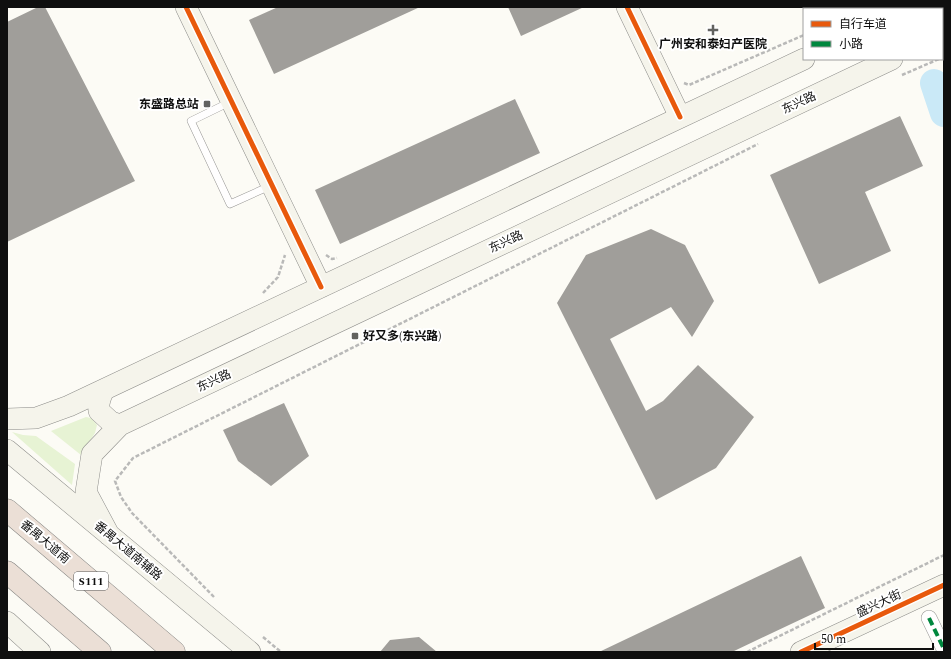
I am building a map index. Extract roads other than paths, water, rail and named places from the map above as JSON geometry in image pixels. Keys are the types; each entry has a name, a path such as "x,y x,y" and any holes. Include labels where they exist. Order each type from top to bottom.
{"highway":[{"name":"番禺大道南","path":"7,510 174,652"},
{"path":"7,572 100,652"}],"main road":[{"path":"186,7 321,287"},
{"path":"627,7 680,117"},
{"path":"7,419 36,418 69,406 803,59"},
{"name":"东兴路","path":"120,425 890,60"},
{"path":"104,390 98,404 99,411 111,422 120,425 92,454 86,492 109,535"},
{"name":"番禺大道南辅路","path":"7,450 109,535 256,644"},
{"name":"盛兴大街","path":"801,652 944,585"},
{"path":"7,622 40,652"}],"street":[{"path":"929,618 944,649"}],"lane":[{"path":"232,101 191,121 208,159 230,204 272,185"}],"waterway":[{"path":"934,83 944,113"}],"place":[{"name":"广州安和泰妇产医院","path":"713,30"},
{"name":"东盛路总站","path":"207,104"},
{"name":"好又多(东兴路)","path":"355,336"}]}
